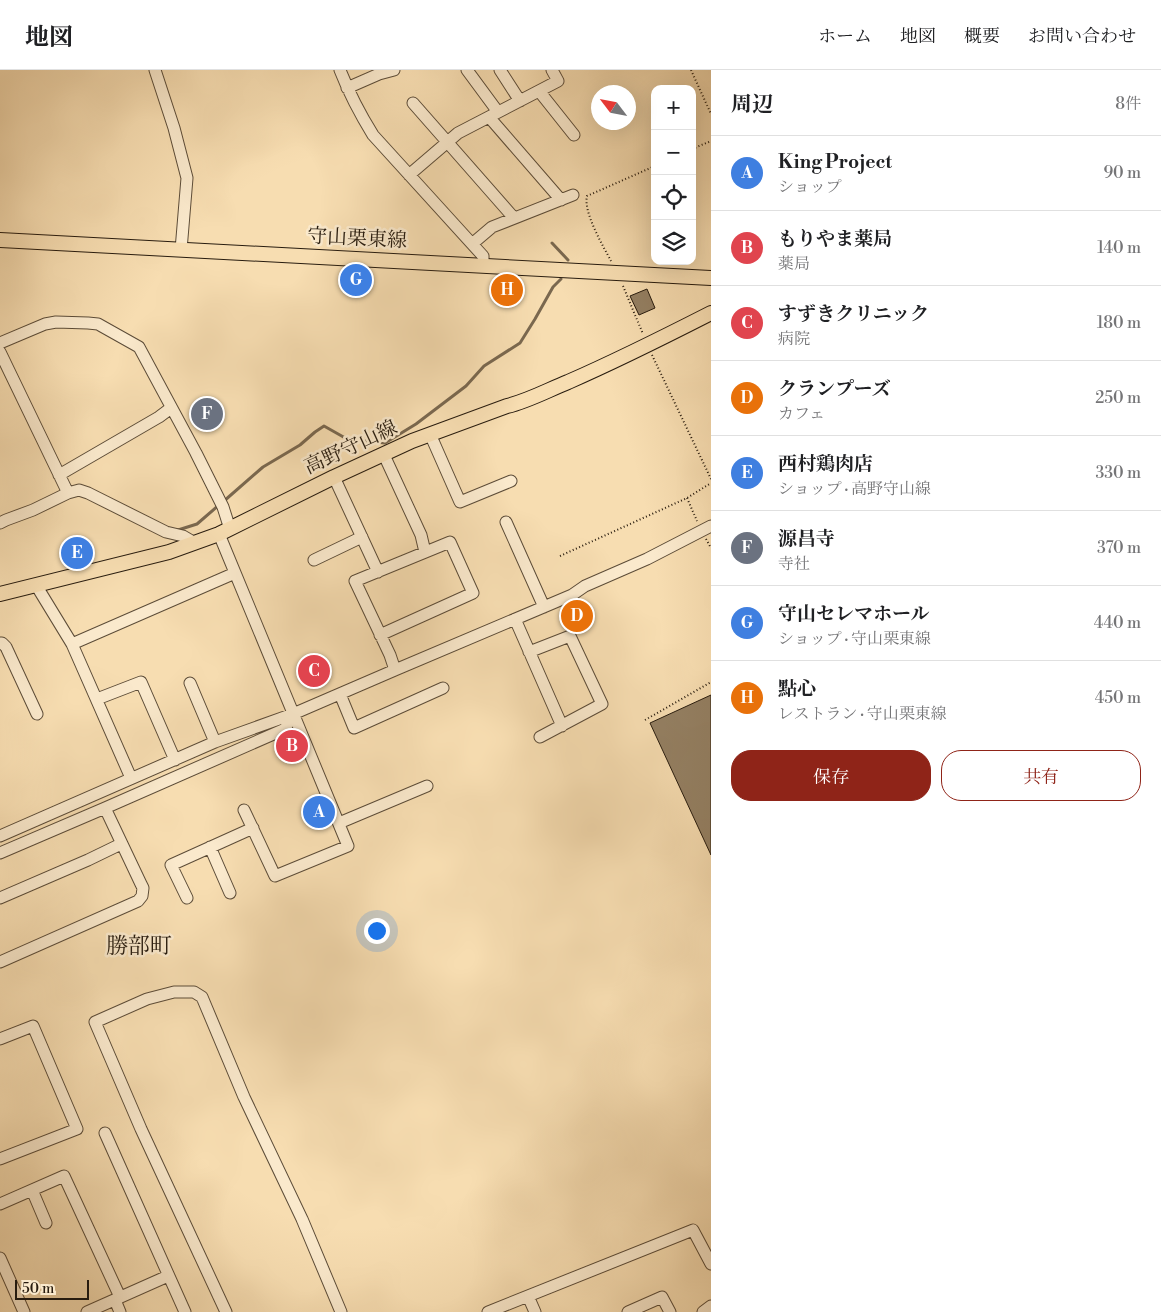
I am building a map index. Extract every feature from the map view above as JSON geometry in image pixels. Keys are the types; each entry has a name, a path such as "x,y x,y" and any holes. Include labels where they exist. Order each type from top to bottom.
{"main road":[{"name":"守山栗東線","path":"0,240 711,278"},
{"name":"高野守山線","path":"2,595 169,552 196,543 334,477 430,434 516,404 601,368 711,313"}],"street":[{"path":"155,70 174,128 187,178 181,250"},
{"path":"340,70 361,115 374,135 483,256 483,266"},
{"path":"347,88 379,74 394,70"},
{"path":"467,70 493,114 561,200"},
{"path":"500,70 520,101"},
{"path":"409,175 458,133 558,82 552,70"},
{"path":"539,91 574,135"},
{"path":"413,103 514,218"},
{"path":"472,244 492,227 573,195"},
{"path":"0,343 45,324 56,322 98,324 139,347 196,453 223,508 224,531 235,573 348,846 276,876 244,810"},
{"path":"0,352 64,486 88,493 166,532 183,536 196,543"},
{"path":"0,524 33,510 171,408"},
{"path":"430,434 460,502 511,481"},
{"path":"384,455 421,535 425,552"},
{"path":"334,477 378,572"},
{"path":"506,522 544,607"},
{"path":"0,836 215,742 293,714 572,595 585,586 647,558 706,528"},
{"path":"314,560 362,537"},
{"path":"380,635 473,593 450,542 355,581 395,670"},
{"path":"72,644 235,573"},
{"path":"36,585 72,644 97,699 127,780 130,797"},
{"path":"515,619 562,726"},
{"path":"529,652 570,636 602,704 540,737"},
{"path":"0,643 6,647 37,714"},
{"path":"97,699 141,682 176,760"},
{"path":"190,683 215,742"},
{"path":"340,694 354,728 442,688"},
{"path":"0,852 105,808 285,728 293,714"},
{"path":"338,823 427,786"},
{"path":"0,962 138,901 142,896 143,888 105,808"},
{"path":"187,898 171,865 253,828"},
{"path":"0,898 121,844"},
{"path":"210,847 230,892"},
{"path":"226,1312 141,1129 95,1022 147,998 174,992 194,992 202,997 244,1097 302,1219 341,1312"},
{"path":"0,1039 33,1026 77,1130 0,1160"},
{"path":"105,1133 185,1312"},
{"path":"0,1204 64,1176 118,1299 120,1312"},
{"path":"32,1190 46,1223"},
{"path":"488,1312 693,1230 711,1264"},
{"path":"0,1258 24,1312"},
{"path":"87,1312 168,1276"},
{"path":"528,1296 535,1312"},
{"path":"628,1312 662,1297 670,1312"},
{"path":"703,1312 711,1306"}],"path":[{"path":"691,70 711,114"},
{"path":"696,147 711,141"},
{"path":"560,556 687,498 711,481 617,273 589,216 587,196 651,168"},
{"path":"687,498 706,528"},
{"path":"645,720 711,682"}],"building":[{"path":"647,289 655,308 639,315 630,296"},
{"path":"711,695 711,855 650,723"}],"waterway":[{"path":"552,243 568,260"},
{"path":"224,501 263,467 300,445 324,426 347,439 385,443 416,424 466,386 484,366 520,343 553,287 561,279"},
{"path":"178,530 197,524 219,505"}],"place":[{"name":"守山セレマホール","path":"356,280"},
{"name":"點心","path":"507,290"},
{"name":"源昌寺","path":"207,414"},
{"name":"西村鶏肉店","path":"77,553"},
{"name":"クランプーズ","path":"577,616"},
{"name":"すずきクリニック","path":"314,671"},
{"name":"もりやま薬局","path":"292,746"},
{"name":"King Project","path":"319,812"}],"district":[{"name":"勝部町","path":"139,946"}]}
